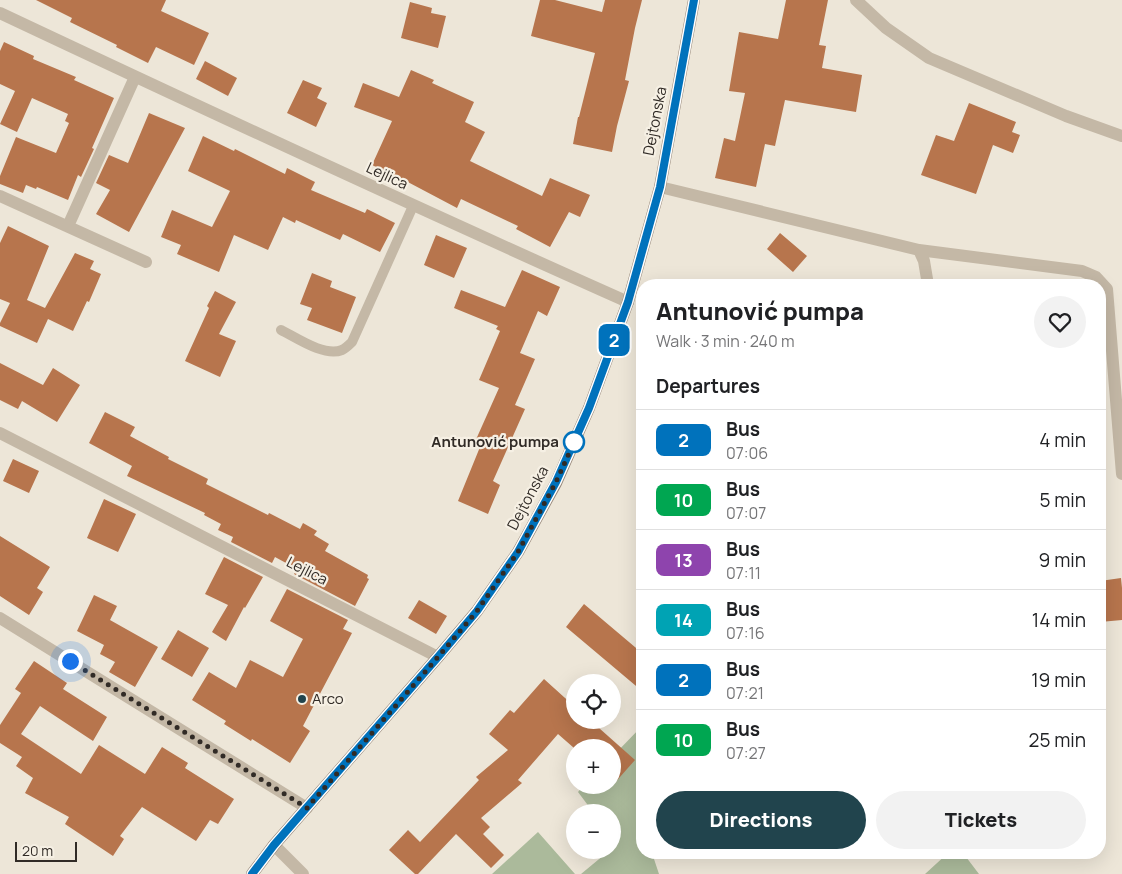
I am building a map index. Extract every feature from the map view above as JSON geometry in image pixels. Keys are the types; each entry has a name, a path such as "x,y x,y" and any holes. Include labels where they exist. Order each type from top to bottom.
{"main road":[{"name":"Dejtonska","path":"252,874 274,845 477,611 518,552 556,482 589,408 628,302 660,187 694,0"}],"street":[{"path":"856,0 886,28 929,58 1066,116 1122,136"},
{"name":"Lejlica","path":"0,13 413,206 628,302"},
{"path":"68,226 135,77"},
{"path":"660,187 919,250 1082,270 1098,279"},
{"path":"0,196 146,262"},
{"path":"919,250 924,261 927,279"},
{"path":"1106,289 1122,474"},
{"name":"Lejlica","path":"0,433 438,657"},
{"path":"0,618 307,808"},
{"path":"274,845 303,874"}],"lane":[{"path":"281,330 319,349 335,351 343,350 348,346 352,342 413,206"}],"green space":[{"path":"636,732 636,859 654,859 659,874 581,874 599,859 621,859 621,804 587,804 580,794 621,794 621,748"},
{"path":"538,832 575,874 492,874"},
{"path":"941,859 968,859 979,874 925,874"}],"building":[{"path":"36,0 166,0 161,11 209,33 194,65 156,47 148,63 116,47 117,45 70,22 72,18"},
{"path":"540,0 555,0 602,12 605,0 642,0 625,80 629,81 612,152 573,144 595,53 531,36"},
{"path":"786,0 828,0 819,45 826,46 822,68 862,75 856,112 785,100 775,146 765,144 756,187 715,178 724,138 735,141 745,93 729,91 739,32 778,39"},
{"path":"410,2 432,8 431,13 446,16 438,48 401,38"},
{"path":"4,42 34,56 33,59 76,77 74,80 114,98 92,148 94,149 81,177 78,175 68,200 37,187 36,189 26,185 23,193 0,184 0,176 16,137 56,153 69,123 65,121 68,114 32,98 17,132 0,124 15,91 0,84 0,51"},
{"path":"205,61 237,78 228,96 196,79"},
{"path":"411,70 434,80 432,83 474,102 465,122 485,132 470,161 542,196 550,178 590,195 580,217 569,212 550,247 516,229 518,226 461,199 457,208 372,165 392,121 354,107 363,83 399,97"},
{"path":"303,80 322,88 317,98 327,103 316,127 287,113"},
{"path":"969,103 1016,122 1012,132 1020,135 1013,153 993,145 976,194 921,175 936,135 954,141"},
{"path":"149,113 185,128 129,232 96,214 110,190 96,183 109,155 128,163"},
{"path":"203,136 234,151 235,149 285,174 287,168 315,182 311,190 365,213 367,209 395,223 380,252 343,234 340,240 296,220 295,223 283,217 268,250 234,235 219,272 177,254 181,245 161,237 172,210 212,227 230,191 188,171"},
{"path":"8,226 49,246 27,300 45,308 75,253 94,261 90,269 101,274 89,302 87,301 73,331 48,319 37,343 0,326 10,303 0,299 0,243"},
{"path":"780,233 807,256 793,272 767,249"},
{"path":"436,235 467,248 454,278 424,265"},
{"path":"522,270 560,287 547,316 538,311 520,353 535,359 515,405 525,409 493,481 500,485 488,514 458,501 480,447 474,444 499,388 479,380 500,331 496,329 498,326 454,308 461,290 505,307"},
{"path":"312,273 332,281 330,287 356,297 342,333 307,320 312,308 300,304"},
{"path":"215,291 236,302 219,334 236,341 220,377 185,361"},
{"path":"0,363 43,385 53,368 80,385 57,422 22,401 18,409 0,400"},
{"path":"105,412 135,427 130,436 169,457 168,459 208,479 206,484 300,529 303,523 317,531 314,535 329,544 325,551 368,575 367,578 369,579 355,606 294,574 297,569 275,557 272,563 231,542 233,537 218,530 221,524 204,515 205,513 127,476 132,466 89,443"},
{"path":"13,459 39,471 29,493 3,481"},
{"path":"104,499 136,514 118,552 87,538"},
{"path":"0,536 50,567 37,588 43,592 29,615 0,596"},
{"path":"224,557 263,577 226,641 212,632 228,605 205,594"},
{"path":"1121,578 1122,620 1106,621 1106,580"},
{"path":"287,589 348,620 343,629 352,633 303,726 310,731 290,763 224,724 226,721 192,700 209,672 236,688 250,660 283,677 303,639 270,621"},
{"path":"94,595 117,606 110,620 158,647 135,687 109,672 115,662 100,654 104,645 77,631"},
{"path":"419,600 447,616 436,634 408,618"},
{"path":"584,604 636,648 636,686 566,627"},
{"path":"178,630 209,648 192,677 161,659"},
{"path":"34,661 67,683 63,689 107,717 93,741 40,706 21,734 81,774 99,745 145,774 162,747 188,763 185,768 234,799 218,824 210,820 196,841 142,807 120,836 124,839 113,856 65,824 69,817 25,793 33,778 16,766 22,757 0,743 0,725 21,693 15,689"},
{"path":"544,679 566,699 566,729 600,729 611,739 566,739 566,741 558,734 518,780 522,783 481,818 490,827 483,834 504,855 491,868 456,834 418,874 415,874 389,850 408,830 420,842 479,780 476,777 508,750 489,734 510,710 514,713"},
{"path":"621,748 635,760 621,776"}],"bus line":[{"name":"2","path":"252,874 274,845 477,611 518,552 556,482 589,408 628,302 660,187 694,0"}],"place":[{"name":"Antunović pumpa","path":"574,442"},
{"name":"Arco","path":"302,699"}],"route":[{"path":"70,661 307,808 477,611 518,552 556,482 576,438 574,442"}]}
